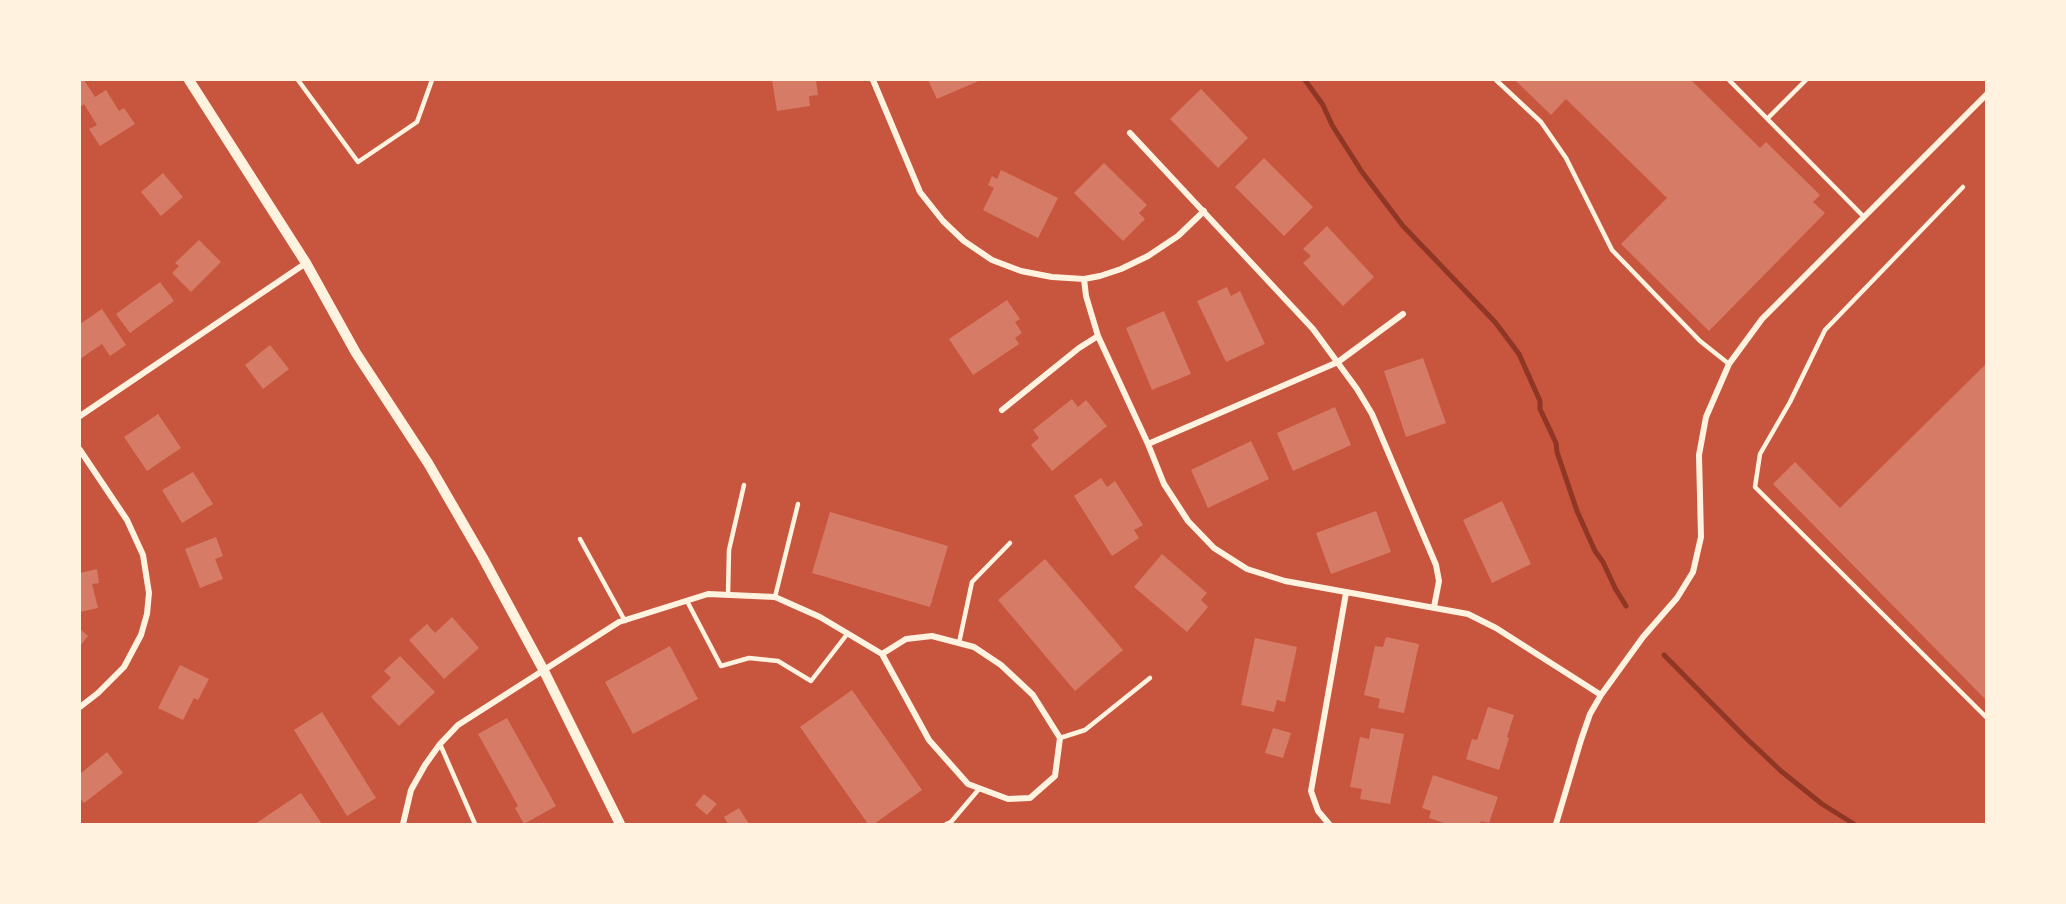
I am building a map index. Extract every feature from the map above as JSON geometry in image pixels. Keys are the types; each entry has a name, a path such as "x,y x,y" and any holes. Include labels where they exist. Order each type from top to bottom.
{"street":[{"path":"189,80 306,263 356,352 399,416 483,558 544,671 620,825"},
{"path":"873,80 920,192 950,228 964,241 992,260 1021,271 1052,277 1084,279 1100,276 1148,256 1178,236 1204,211"},
{"path":"1556,825 1590,714 1643,637 1677,598 1693,572 1701,537 1699,455 1706,417 1729,364 1762,319 1986,95"},
{"path":"1130,133 1313,329 1372,414 1436,564 1439,581 1434,607"},
{"path":"80,416 306,263"},
{"path":"1084,279 1086,296 1098,336 1164,484 1188,521 1214,548 1247,568 1285,581 1468,614 1496,628 1601,695"},
{"path":"1148,444 1338,362 1403,314"},
{"path":"1002,410 1079,348 1098,336"},
{"path":"80,450 127,520 143,555 149,593 147,614 141,635 124,667 80,707"},
{"path":"1329,825 1318,812 1311,791 1346,593"},
{"path":"403,825 411,790 440,744 458,725 624,621 708,594 775,597 820,617 882,654 929,740 968,784 1008,799 1030,798 1055,776 1060,738 1033,695 1001,665 974,646 932,636 906,639 882,654"}],"lane":[{"path":"298,80 358,162 417,122 432,80"},
{"path":"1496,80 1541,122 1566,158 1612,250 1700,340 1729,364"},
{"path":"1729,80 1864,217"},
{"path":"1768,118 1806,80"},
{"path":"1963,187 1825,330 1790,402 1760,454 1755,487 1986,717"},
{"path":"728,595 729,550 744,486"},
{"path":"775,597 798,504"},
{"path":"580,539 624,621"},
{"path":"959,643 972,582 1010,543"},
{"path":"687,601 721,666 749,658 778,661 811,681 848,633"},
{"path":"1060,738 1085,730 1150,678"},
{"path":"440,744 475,825"},
{"path":"946,825 979,789"}],"building":[{"path":"84,80 95,97 106,90 119,111 124,108 135,124 100,146 89,129 97,125 84,104 80,107 80,81"},
{"path":"772,80 816,80 818,95 809,96 810,106 777,111"},
{"path":"928,80 981,80 937,99"},
{"path":"1515,80 1691,80 1760,148 1766,142 1820,195 1813,202 1825,213 1709,331 1621,244 1667,198 1566,99 1551,115"},
{"path":"1201,89 1248,138 1218,168 1170,119"},
{"path":"1264,158 1313,207 1284,236 1235,187"},
{"path":"1104,163 1147,205 1139,213 1145,219 1123,241 1074,193"},
{"path":"1001,170 1058,198 1038,238 983,210 994,188 988,185 992,176 997,179"},
{"path":"163,173 183,197 161,216 141,192"},
{"path":"1327,226 1374,277 1343,306 1303,263 1311,256 1303,249"},
{"path":"199,240 221,262 191,292 172,273 179,266 175,263"},
{"path":"160,282 174,301 130,333 116,314"},
{"path":"1227,287 1231,296 1240,291 1265,344 1226,362 1197,301"},
{"path":"1007,300 1020,319 1015,322 1022,333 1015,338 1019,344 973,375 949,339"},
{"path":"102,309 126,345 110,356 102,344 80,359 80,324"},
{"path":"1164,311 1191,374 1152,390 1126,328"},
{"path":"270,345 289,369 263,389 245,365"},
{"path":"1423,358 1446,423 1406,437 1384,371"},
{"path":"1986,364 1986,700 1773,484 1795,462 1840,508"},
{"path":"1072,399 1078,407 1086,400 1107,426 1052,471 1031,445 1039,438 1033,430"},
{"path":"1335,407 1351,445 1293,471 1277,433"},
{"path":"158,414 181,448 147,471 124,437"},
{"path":"1251,441 1269,479 1208,508 1191,470"},
{"path":"193,472 213,504 182,523 162,490"},
{"path":"1101,478 1107,487 1115,481 1143,525 1134,530 1139,538 1112,556 1074,496"},
{"path":"1502,501 1531,564 1492,583 1463,520"},
{"path":"1376,511 1391,552 1331,574 1316,533"},
{"path":"830,512 948,546 930,607 812,573"},
{"path":"216,537 223,556 215,559 223,579 200,588 185,549"},
{"path":"1162,554 1207,593 1201,600 1208,607 1187,632 1134,587"},
{"path":"1045,559 1123,650 1075,691 998,600"},
{"path":"97,569 99,583 92,584 98,608 80,612 80,573"},
{"path":"452,617 479,648 444,679 409,640 427,624 435,633"},
{"path":"80,629 88,636 80,646"},
{"path":"1386,637 1419,644 1404,713 1378,708 1380,699 1364,695 1375,646 1383,647"},
{"path":"1255,638 1297,647 1285,702 1277,700 1274,712 1241,705"},
{"path":"670,646 698,699 633,734 605,682"},
{"path":"400,656 435,692 399,726 371,697 391,678 384,671"},
{"path":"180,665 209,679 198,700 194,698 183,720 158,708"},
{"path":"852,690 922,790 874,824 868,824 800,727"},
{"path":"1488,707 1514,715 1499,770 1466,759 1472,739 1477,740"},
{"path":"322,712 376,798 347,816 294,730"},
{"path":"507,718 556,806 524,824 515,808 518,806 478,734"},
{"path":"1273,728 1291,733 1283,758 1265,753"},
{"path":"1371,728 1404,734 1390,804 1360,799 1362,789 1350,787 1360,737 1369,739"},
{"path":"107,752 123,773 84,803 80,798 80,774"},
{"path":"1433,775 1498,797 1489,823 1481,821 1480,824 1447,824 1429,818 1431,811 1422,808"},
{"path":"301,793 322,824 255,824"},
{"path":"704,794 717,804 707,815 695,805"},
{"path":"739,808 749,824 728,824 724,817"}],"waterway":[{"path":"1305,80 1323,105 1332,125 1362,172 1403,226 1495,322 1519,354 1556,443 1577,511 1595,551 1626,606"},
{"path":"1664,655 1781,771 1822,804 1854,824"}]}
